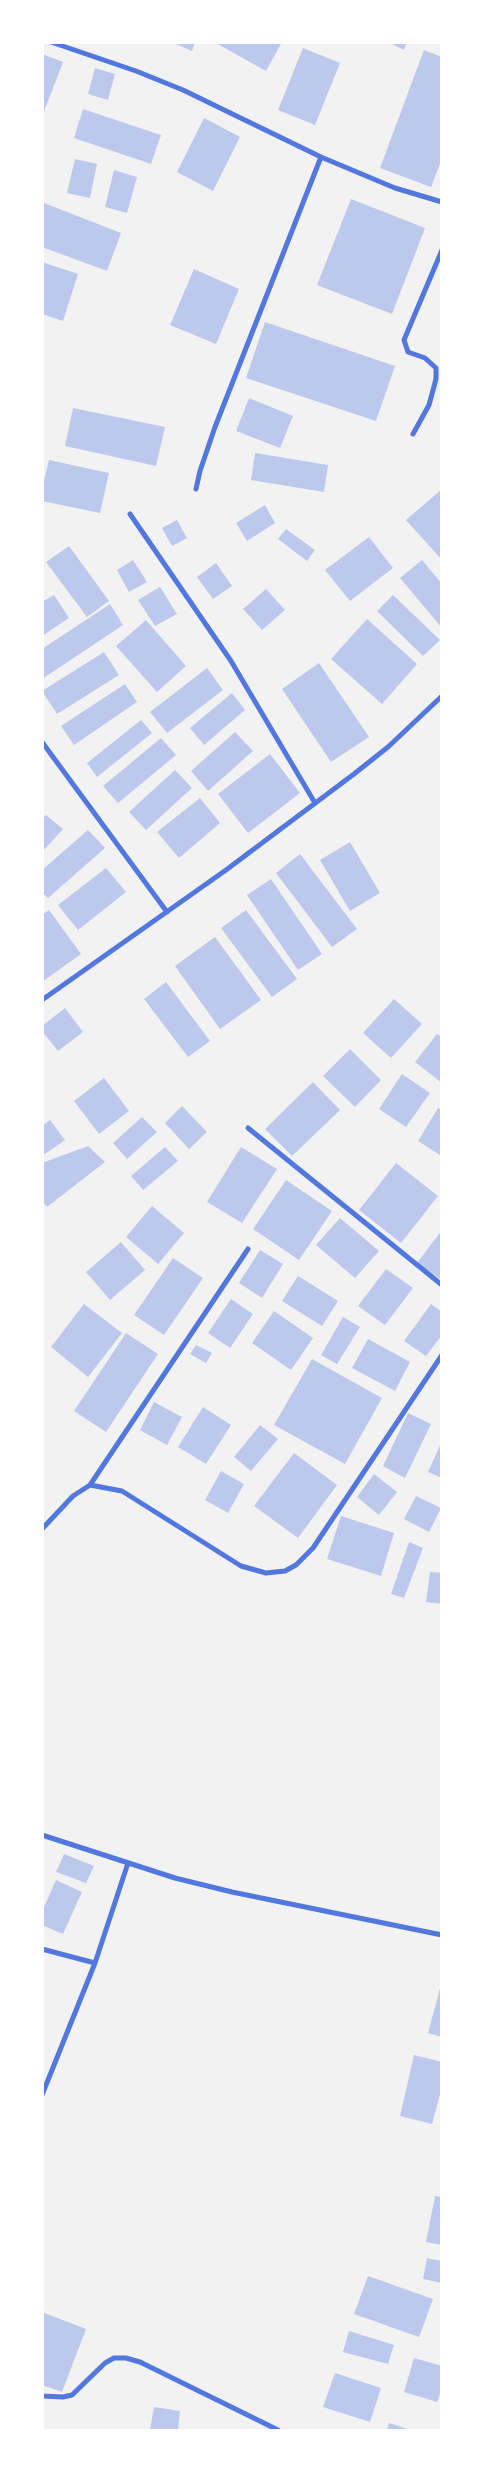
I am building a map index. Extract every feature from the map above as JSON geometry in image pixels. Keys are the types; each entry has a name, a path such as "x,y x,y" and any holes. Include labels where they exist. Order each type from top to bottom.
{"street":[{"path":"51,42 136,71 183,90 321,157 395,188 442,202"},
{"path":"196,489 215,427 321,157"},
{"path":"413,434 429,405 436,379 436,368 425,358 408,352 404,340 442,250"},
{"path":"130,514 231,661 315,803"},
{"path":"42,1000 167,912 315,803 388,747 442,696"},
{"path":"42,742 167,912"},
{"path":"248,1128 442,1285"},
{"path":"42,1529 73,1496 90,1485 248,1248"},
{"path":"90,1485 122,1491 241,1566 266,1574 285,1571 296,1565 313,1548 442,1356"},
{"path":"42,1835 128,1863 232,1892 442,1935"},
{"path":"42,2095 95,1963 128,1863"},
{"path":"42,1949 95,1963"},
{"path":"42,2396 63,2397 72,2395 105,2363 114,2358 126,2358 140,2362 278,2430"}],"building":[{"path":"171,42 195,42 192,51"},
{"path":"214,42 282,42 266,71"},
{"path":"388,42 407,42 404,50"},
{"path":"303,48 340,63 315,125 278,110"},
{"path":"424,50 442,57 442,158 431,187 380,168"},
{"path":"42,54 63,62 43,114 42,114"},
{"path":"95,68 115,74 108,100 88,94"},
{"path":"83,109 161,135 151,164 74,138"},
{"path":"204,118 240,137 213,191 177,172"},
{"path":"75,159 97,164 90,198 67,193"},
{"path":"114,170 137,177 127,213 105,207"},
{"path":"351,199 425,228 392,314 317,285"},
{"path":"44,203 121,233 107,271 42,247"},
{"path":"42,262 78,274 63,321 42,314"},
{"path":"194,269 239,289 216,344 170,325"},
{"path":"265,322 395,366 376,421 246,378"},
{"path":"249,398 293,416 280,448 236,431"},
{"path":"73,408 165,427 156,466 65,446"},
{"path":"255,453 328,465 324,492 251,480"},
{"path":"49,460 109,473 100,513 42,501 42,489"},
{"path":"442,489 442,560 406,520"},
{"path":"265,505 275,523 247,541 236,523"},
{"path":"177,520 187,538 172,546 162,528"},
{"path":"286,529 315,550 307,561 278,539"},
{"path":"369,537 393,568 350,601 325,570"},
{"path":"69,546 109,601 87,617 46,562"},
{"path":"133,560 147,582 129,592 117,570"},
{"path":"422,560 442,584 442,628 400,578"},
{"path":"216,563 232,586 213,599 197,577"},
{"path":"160,587 177,614 155,626 138,600"},
{"path":"266,589 285,610 262,630 243,609"},
{"path":"54,595 69,618 42,636 42,602"},
{"path":"393,595 440,640 423,656 377,611"},
{"path":"110,604 123,625 42,679 42,649"},
{"path":"367,619 417,664 382,704 331,659"},
{"path":"146,620 186,666 157,692 116,646"},
{"path":"104,652 119,675 57,714 42,691"},
{"path":"319,663 369,737 331,762 282,689"},
{"path":"207,668 223,690 167,733 150,712"},
{"path":"125,684 137,702 74,745 61,726"},
{"path":"232,693 245,710 204,745 190,728"},
{"path":"141,720 152,733 97,777 87,763"},
{"path":"235,732 253,751 208,791 191,771"},
{"path":"161,738 176,755 118,803 103,786"},
{"path":"270,754 300,793 248,833 218,794"},
{"path":"175,770 192,788 146,830 129,812"},
{"path":"200,798 220,823 179,858 157,832"},
{"path":"46,815 63,829 42,852 42,819"},
{"path":"88,830 105,848 48,898 42,892 42,870"},
{"path":"350,842 380,893 350,911 320,860"},
{"path":"300,854 357,929 332,947 276,873"},
{"path":"106,868 126,892 78,930 58,905"},
{"path":"271,879 322,954 298,970 247,895"},
{"path":"49,910 81,954 42,982 42,915"},
{"path":"246,910 297,979 272,997 221,928"},
{"path":"215,937 261,1000 220,1029 175,966"},
{"path":"166,982 210,1041 188,1057 144,999"},
{"path":"394,999 422,1024 391,1058 363,1033"},
{"path":"65,1008 83,1032 58,1051 42,1031 42,1026"},
{"path":"437,1034 442,1037 442,1083 415,1062"},
{"path":"350,1049 381,1080 355,1107 323,1076"},
{"path":"402,1074 430,1093 406,1127 379,1109"},
{"path":"104,1078 129,1111 99,1134 74,1101"},
{"path":"313,1082 340,1110 292,1156 265,1129"},
{"path":"182,1106 207,1132 189,1149 165,1123"},
{"path":"438,1108 442,1110 440,1155 418,1141"},
{"path":"142,1117 157,1132 127,1159 113,1143"},
{"path":"50,1120 65,1140 45,1154 42,1150 42,1126"},
{"path":"88,1146 105,1162 47,1207 42,1201 42,1163"},
{"path":"165,1147 178,1161 143,1190 131,1176"},
{"path":"241,1147 277,1169 242,1223 207,1202"},
{"path":"396,1163 438,1196 401,1243 359,1210"},
{"path":"286,1180 332,1211 299,1260 253,1229"},
{"path":"152,1206 184,1233 158,1264 126,1237"},
{"path":"340,1218 379,1251 355,1278 316,1245"},
{"path":"442,1230 442,1280 417,1263"},
{"path":"121,1242 145,1270 110,1300 86,1272"},
{"path":"260,1250 283,1264 262,1298 239,1283"},
{"path":"173,1258 203,1278 164,1335 134,1315"},
{"path":"386,1269 413,1288 385,1325 358,1306"},
{"path":"298,1276 338,1301 322,1326 282,1301"},
{"path":"231,1299 253,1314 230,1348 208,1333"},
{"path":"84,1304 122,1333 88,1377 51,1347"},
{"path":"431,1304 442,1312 442,1335 426,1356 404,1341"},
{"path":"274,1311 313,1338 291,1370 252,1343"},
{"path":"343,1317 360,1327 337,1364 321,1355"},
{"path":"126,1333 158,1354 106,1432 74,1411"},
{"path":"368,1339 410,1362 395,1391 352,1368"},
{"path":"196,1345 212,1353 206,1363 190,1354"},
{"path":"312,1359 382,1398 345,1464 274,1425"},
{"path":"154,1402 182,1417 167,1445 140,1430"},
{"path":"203,1407 231,1425 206,1464 178,1447"},
{"path":"408,1413 431,1424 405,1478 383,1466"},
{"path":"260,1425 278,1439 251,1471 234,1457"},
{"path":"442,1441 442,1478 428,1472"},
{"path":"294,1453 337,1485 298,1538 254,1506"},
{"path":"221,1471 244,1484 228,1513 205,1500"},
{"path":"374,1474 397,1492 379,1515 357,1497"},
{"path":"416,1496 441,1508 429,1532 404,1519"},
{"path":"341,1516 394,1533 381,1576 327,1559"},
{"path":"409,1542 423,1548 404,1598 391,1594"},
{"path":"430,1572 442,1573 442,1604 426,1602"},
{"path":"64,1854 94,1866 86,1883 56,1872"},
{"path":"56,1880 82,1892 63,1934 42,1925 42,1912"},
{"path":"442,1981 442,2037 428,2033"},
{"path":"414,2055 442,2062 442,2087 432,2124 400,2116"},
{"path":"435,2196 442,2197 442,2245 426,2242"},
{"path":"427,2258 442,2261 442,2283 423,2279"},
{"path":"368,2276 433,2299 419,2337 354,2314"},
{"path":"42,2312 86,2329 62,2392 42,2385"},
{"path":"349,2331 394,2345 388,2364 343,2352"},
{"path":"414,2358 442,2366 442,2388 437,2402 404,2392"},
{"path":"335,2373 381,2388 370,2422 323,2407"},
{"path":"154,2407 180,2411 178,2430 150,2430"},
{"path":"389,2423 411,2430 387,2430"}]}
